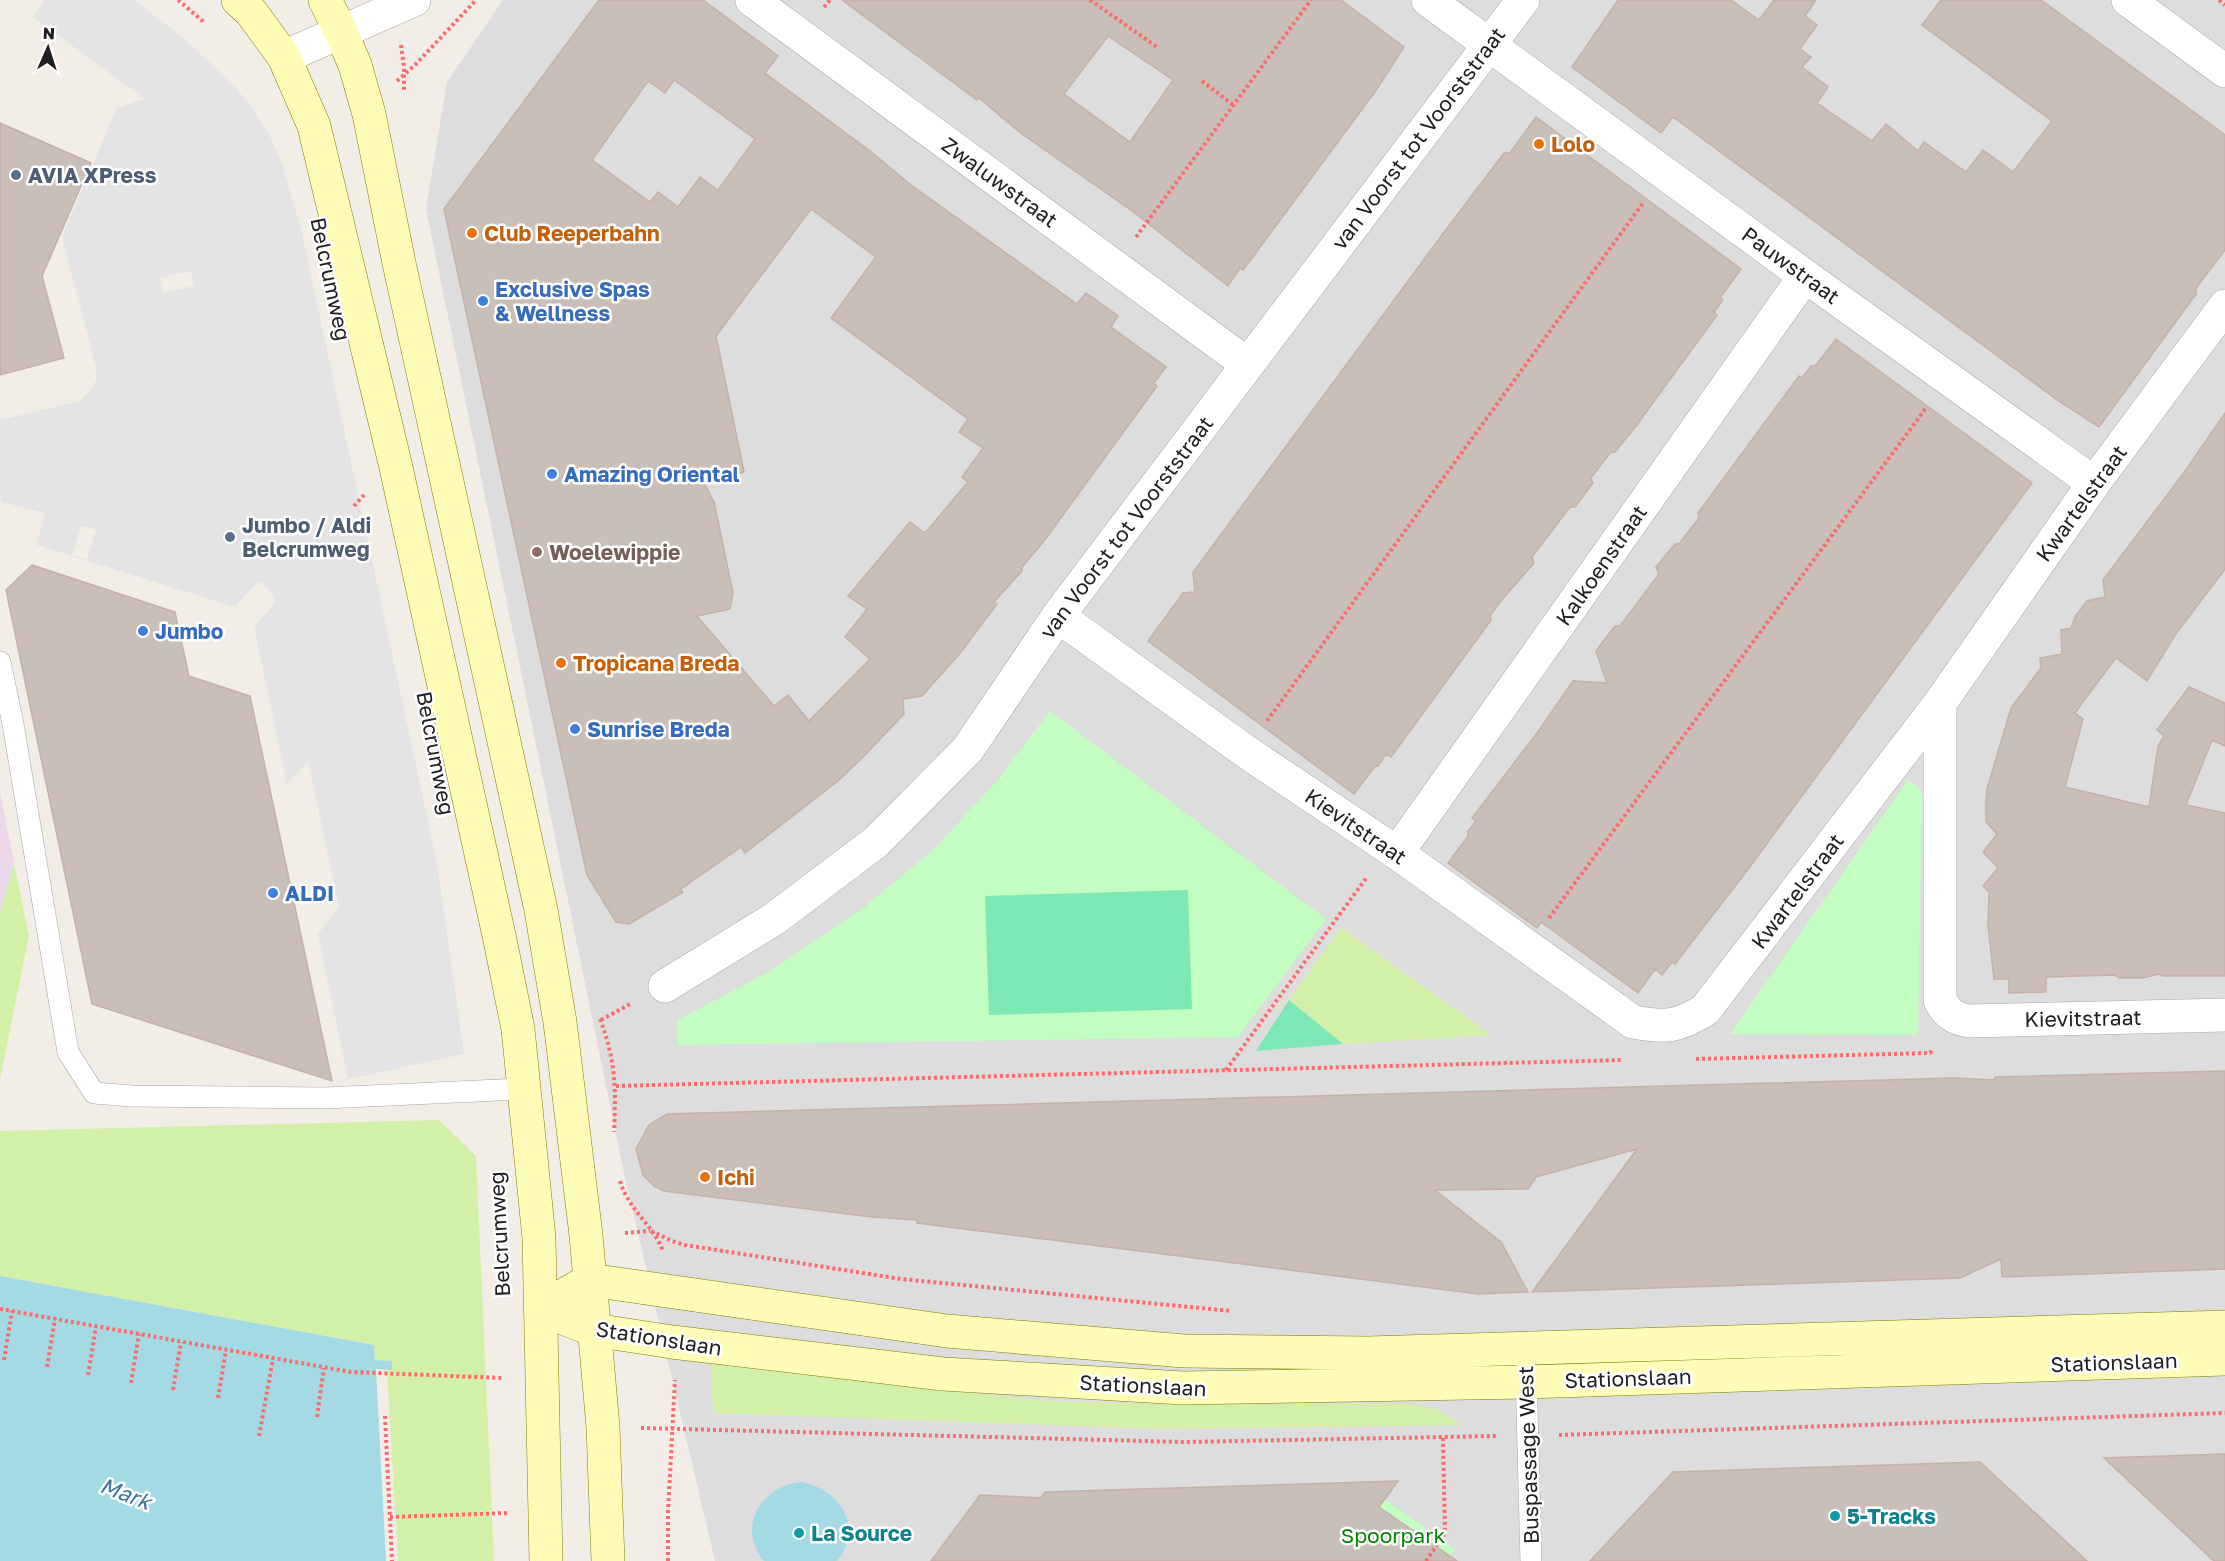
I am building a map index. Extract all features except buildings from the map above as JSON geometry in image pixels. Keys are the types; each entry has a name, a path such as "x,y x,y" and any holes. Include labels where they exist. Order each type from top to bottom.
{"main road":[{"name":"Belcrumweg","path":"238,0 268,33 284,57 314,126 393,451 518,1029 539,1239 546,1561"},
{"path":"325,0 355,65 369,114 401,274 541,910 560,1022 590,1280 603,1427 608,1561"},
{"path":"540,1309 590,1280"},
{"name":"Stationslaan","path":"590,1280 947,1331 1184,1351 1369,1353 2225,1327"},
{"name":"Stationslaan","path":"540,1309 594,1330 672,1342 943,1374 1183,1388 1526,1382 2225,1359"}],"street":[{"path":"284,57 414,0"},
{"name":"Zwaluwstraat","path":"752,0 1247,364"},
{"name":"Pauwstraat","path":"1428,0 1805,276 2094,483"},
{"name":"van Voorst tot Voorststraat","path":"665,986 774,919 876,842 968,749 1059,616 1523,0"},
{"path":"2128,0 2225,71"},
{"name":"Kalkoenstraat","path":"1393,851 1805,276"},
{"name":"Kwartelstraat","path":"1659,1026 1684,1022 1705,1010 1940,703 2094,483 2225,306"},
{"name":"Kievitstraat","path":"1059,616 1245,751 1393,851 1634,1022 1659,1026"},
{"path":"1940,703 1940,1000 1951,1015"},
{"name":"Kievitstraat","path":"1951,1015 1970,1021 2225,1015"}],"lane":[{"path":"0,662 13,724 68,1052 94,1093 325,1098 524,1089"},
{"name":"Buspassage West","path":"1525,1349 1531,1560"}],"path":[{"path":"178,0 206,23"},
{"path":"1090,0 1157,47"},
{"path":"1114,267 1311,0"},
{"path":"2218,0 2225,5"},
{"path":"1202,81 1233,104"},
{"path":"1245,751 1665,172"},
{"path":"1527,947 1948,378"},
{"path":"1226,1070 1393,851"},
{"path":"1694,1059 1930,1053 1951,1015"},
{"path":"616,1086 1624,1060"},
{"path":"651,1231 685,1245 901,1280 1240,1311"},
{"path":"0,1309 351,1372 506,1378"},
{"path":"4,1360 12,1311"},
{"path":"46,1367 55,1319"},
{"path":"88,1375 96,1327"},
{"path":"131,1383 139,1334"},
{"path":"173,1390 181,1342"},
{"path":"218,1398 226,1350"},
{"path":"259,1436 273,1359"},
{"path":"317,1417 324,1368"},
{"path":"668,1561 668,1512 673,1429 1184,1442 1528,1436 2225,1413"},
{"path":"385,1416 392,1561"},
{"path":"1426,1561 1445,1533 1443,1438"},
{"path":"390,1517 511,1513 510,1503"}],"shaded area":[{"name":"Jumbo / Aldi Belcrumweg","path":"45,0 134,0 181,36 234,85 271,138 283,167 301,229 437,863 464,1054 348,1079 318,934 339,907 308,761 287,784 254,627 275,603 273,594 261,583 257,583 235,607 37,545 45,513 2,502 0,420 80,401 91,390 96,380 96,368 62,236 117,108 145,99 33,17","holes":["191,271 194,286 164,293 160,278","81,526 96,530 87,559 72,555"]},
{"path":"503,0 2225,0 2225,1561 715,1561 625,1178 426,209 447,82"},
{"path":"0,793 14,863 0,913"}],"green space":[{"path":"1050,711 1326,919 1238,1037 678,1045 678,1020 772,970 863,908 933,850 996,782"},
{"path":"1908,780 1922,791 1918,1035 1730,1034"},
{"path":"14,863 29,936 0,1079 0,913"},
{"path":"1188,890 1192,1009 989,1015 985,896"},
{"path":"1341,928 1491,1035 1343,1044 1289,1000"},
{"path":"1289,1000 1343,1044 1256,1051"},
{"path":"439,1120 476,1156 494,1561 398,1561 387,1369 392,1369 391,1361 375,1360 374,1345 0,1276 0,1131"},
{"path":"711,1364 1045,1401 1156,1404 1411,1404 1439,1410 1461,1425 1162,1429 713,1413"},
{"name":"Spoorpark","path":"1385,1499 1455,1550 1450,1556 1457,1561 1340,1561"}],"water":[{"name":"Mark","path":"0,1276 374,1345 375,1360 392,1361 392,1370 376,1369 386,1561 0,1561"},
{"path":"801,1482 827,1493 844,1511 849,1535 845,1548 837,1561 764,1561 756,1548 752,1535 757,1510 774,1491"}],"place":[{"name":"Lolo","path":"1539,144"},
{"name":"AVIA XPress","path":"16,175"},
{"name":"Club Reeperbahn","path":"472,233"},
{"name":"Exclusive Spas & Wellness","path":"483,301"},
{"name":"Amazing Oriental","path":"552,474"},
{"name":"Jumbo / Aldi Belcrumweg","path":"230,537"},
{"name":"Woelewippie","path":"537,552"},
{"name":"Jumbo","path":"143,631"},
{"name":"Tropicana Breda","path":"561,663"},
{"name":"Sunrise Breda","path":"575,729"},
{"name":"ALDI","path":"273,893"},
{"name":"Ichi","path":"705,1177"},
{"name":"5-Tracks","path":"1835,1516"},
{"name":"La Source","path":"799,1533"}]}
